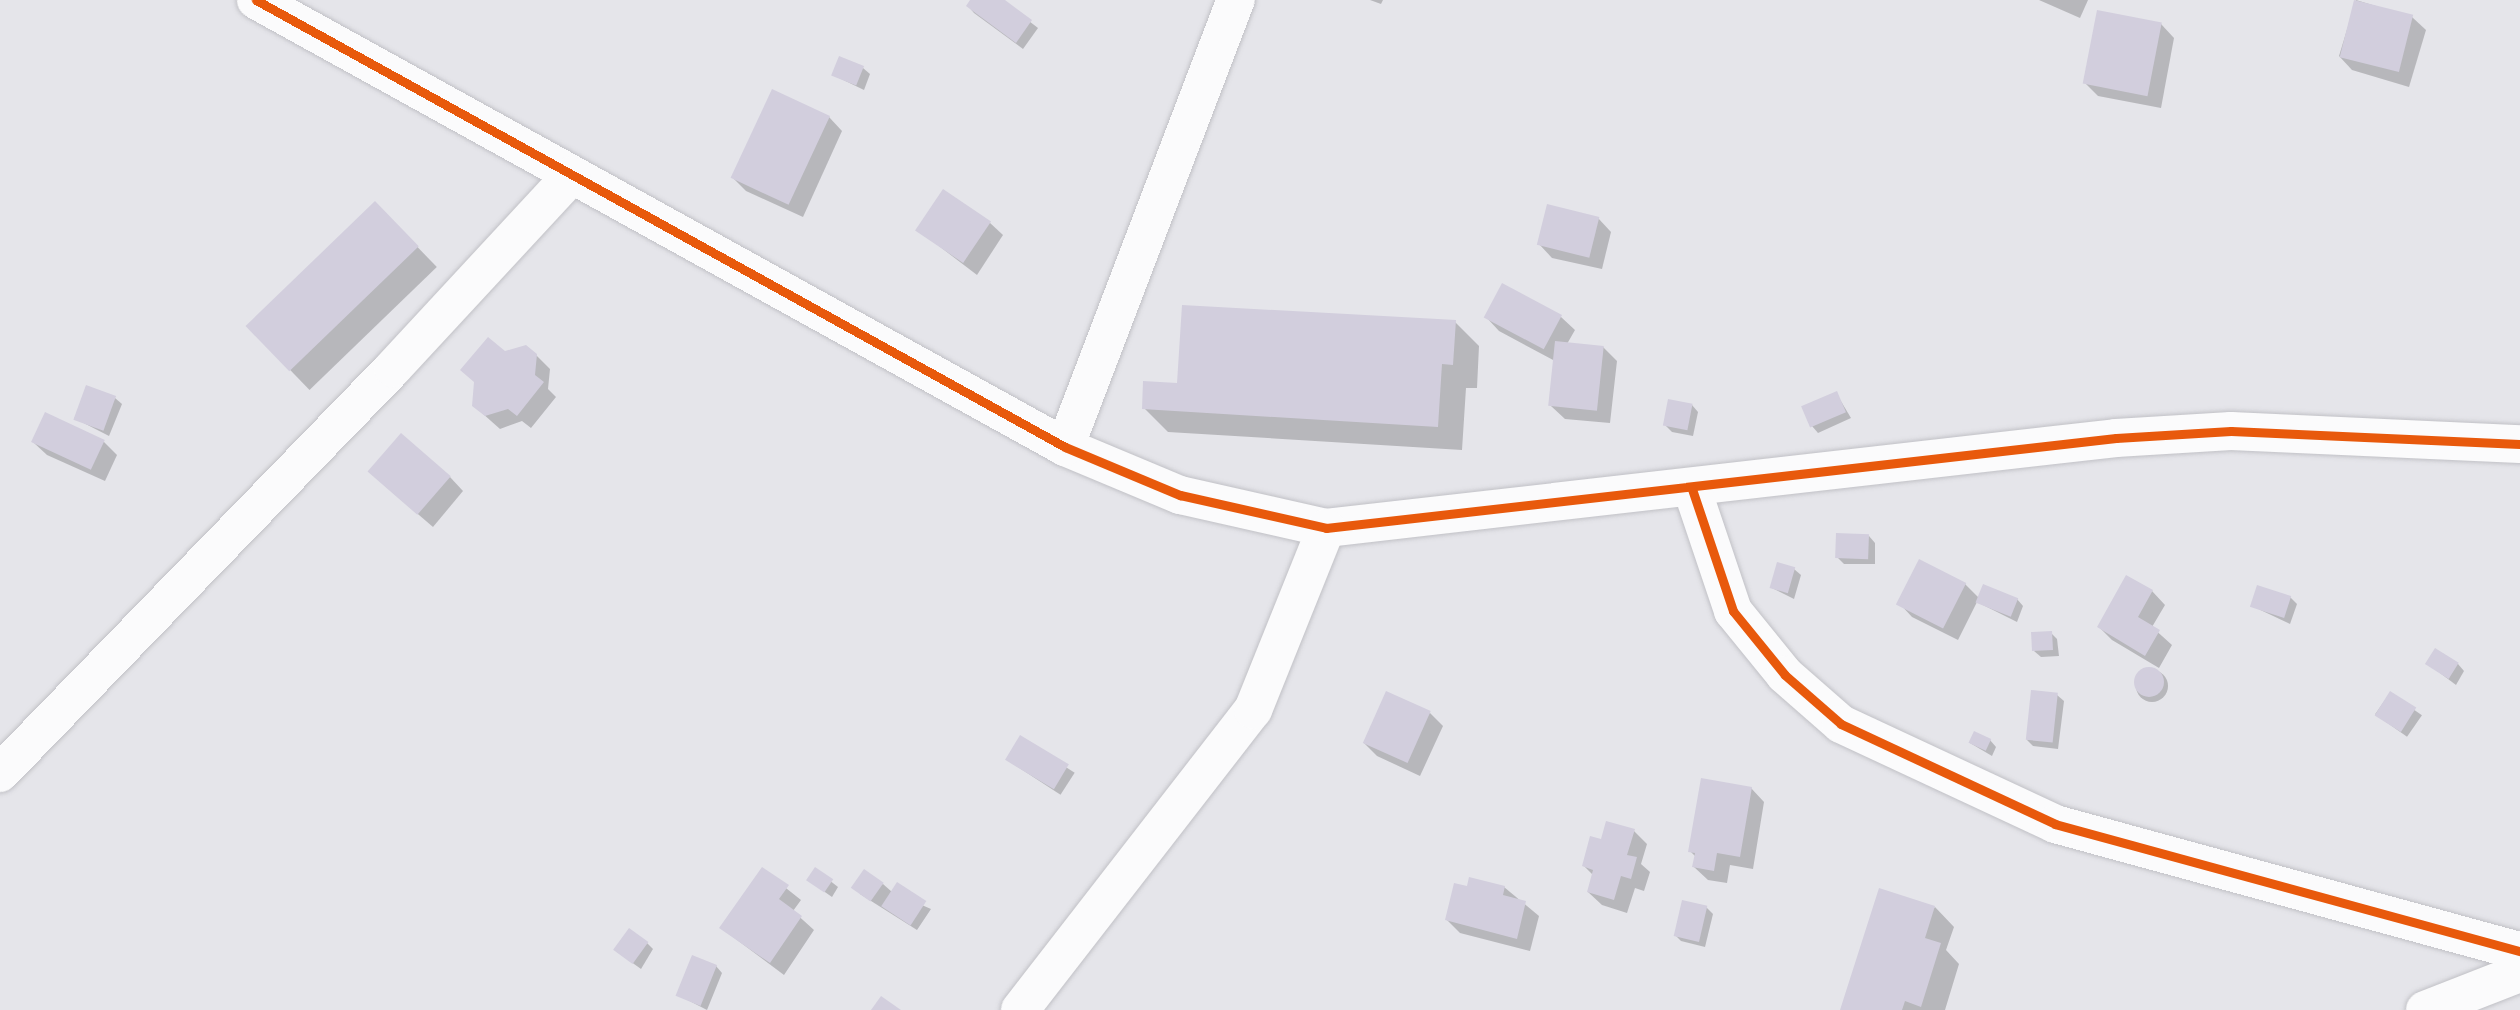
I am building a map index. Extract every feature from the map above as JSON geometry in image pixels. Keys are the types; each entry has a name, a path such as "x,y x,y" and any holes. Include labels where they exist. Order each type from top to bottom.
{"street":[{"path":"256,0 1065,447 1181,495 1326,528 1692,489 2116,438 2231,431 2520,444"},
{"path":"1065,447 1236,0"},
{"path":"0,773 393,368 571,176"},
{"path":"1692,489 1733,611 1785,675 1841,724 2055,824 2520,951"},
{"path":"1020,1010 1253,709 1326,528"},
{"path":"2425,1010 2520,974"}],"building":[{"path":"970,0 1005,0 1032,20 1016,43 966,6"},
{"path":"2354,0 2413,15 2399,72 2340,57"},
{"path":"2097,10 2162,23 2147,96 2083,84"},
{"path":"839,56 864,66 856,86 831,75"},
{"path":"772,89 830,116 789,205 731,178"},
{"path":"943,189 991,221 963,263 915,230"},
{"path":"375,201 419,246 289,371 246,326"},
{"path":"1547,204 1599,217 1589,258 1537,245"},
{"path":"1502,283 1562,315 1544,349 1484,317"},
{"path":"1182,305 1456,320 1453,365 1442,364 1438,427 1142,409 1143,381 1177,383"},
{"path":"488,337 505,351 526,345 537,354 535,375 544,382 517,416 508,409 485,416 472,406 474,382 460,370"},
{"path":"1555,341 1604,346 1597,411 1548,406"},
{"path":"86,385 116,396 103,431 73,420"},
{"path":"1837,391 1846,412 1810,427 1801,406"},
{"path":"1668,399 1693,404 1687,430 1663,426"},
{"path":"45,412 105,440 91,470 31,442"},
{"path":"401,433 451,476 417,515 368,471"},
{"path":"1836,533 1869,534 1868,559 1835,558"},
{"path":"1919,559 1966,583 1943,629 1896,604"},
{"path":"1777,562 1795,567 1788,593 1770,588"},
{"path":"2126,575 2153,590 2138,617 2160,630 2145,656 2097,627"},
{"path":"1983,584 2018,598 2011,617 1976,603"},
{"path":"2257,585 2291,596 2284,618 2250,607"},
{"path":"2052,631 2053,650 2032,651 2031,632"},
{"path":"2435,648 2459,663 2449,679 2425,664"},
{"path":"2149,667 2160,671 2164,682 2160,693 2149,697 2138,693 2134,682 2138,671"},
{"path":"2031,690 2058,693 2053,743 2026,740"},
{"path":"1386,691 1431,711 1408,763 1363,743"},
{"path":"2390,691 2416,707 2401,732 2375,716"},
{"path":"1974,731 1991,739 1986,751 1969,743"},
{"path":"1020,735 1069,764 1054,789 1005,760"},
{"path":"1701,778 1752,787 1740,857 1717,853 1714,871 1692,867 1695,853 1688,852"},
{"path":"1606,821 1635,829 1627,855 1637,857 1631,879 1621,876 1614,900 1587,892 1593,870 1582,866 1590,836 1601,839"},
{"path":"762,867 789,885 779,899 802,916 770,963 719,928"},
{"path":"815,867 833,879 824,893 806,880"},
{"path":"864,869 884,883 870,902 851,888"},
{"path":"1469,877 1505,886 1503,895 1526,901 1517,939 1445,920 1454,883 1467,886"},
{"path":"897,882 926,901 911,925 881,906"},
{"path":"1879,888 1935,906 1925,938 1941,943 1921,1007 1905,1001 1902,1010 1840,1010"},
{"path":"1682,900 1707,906 1699,942 1674,936"},
{"path":"629,928 648,942 633,964 613,950"},
{"path":"692,955 717,965 701,1006 676,996"},
{"path":"881,996 901,1010 871,1010"}],"cycle path":[{"path":"256,0 1065,447 1180,495 1326,528 2116,438 2231,431 2520,444"},
{"path":"1692,489 1733,611 1785,675 1841,724 2055,824 2520,951"}]}
